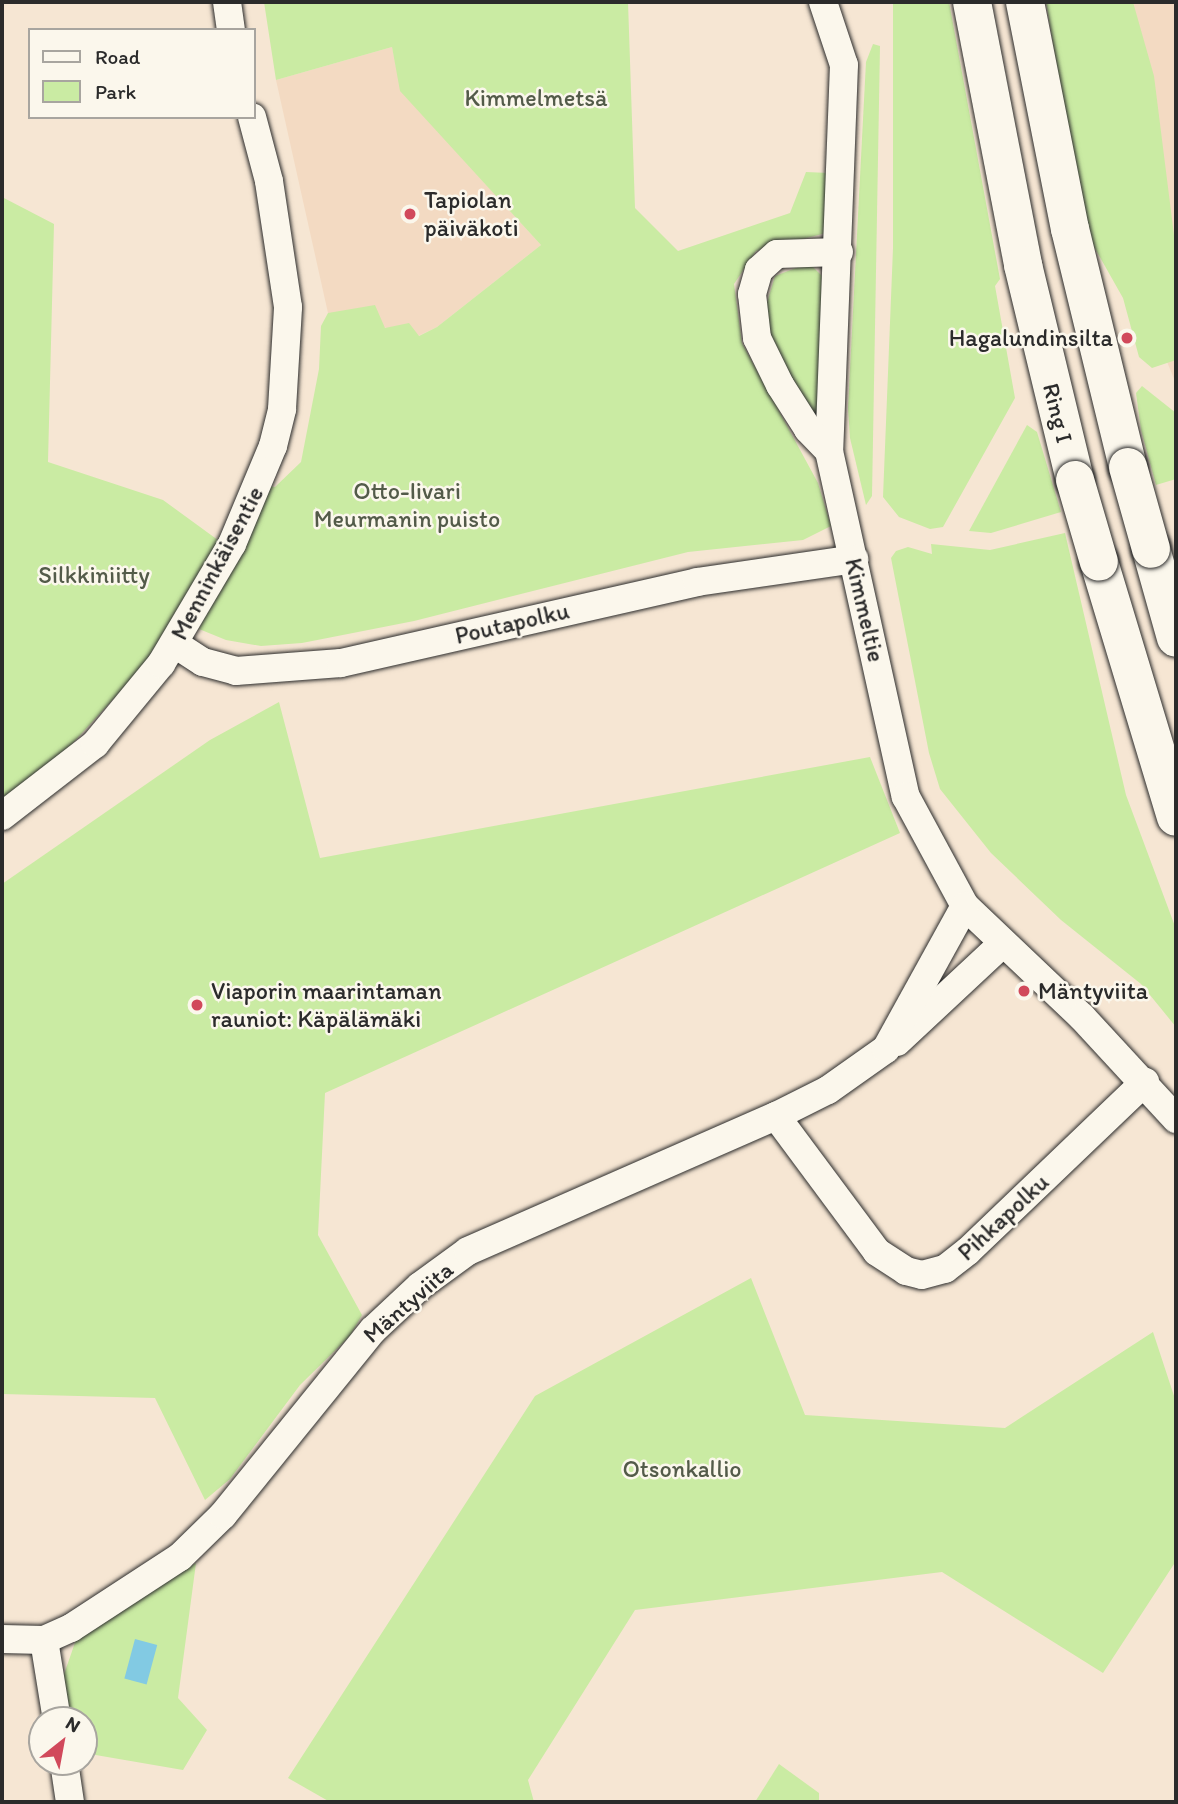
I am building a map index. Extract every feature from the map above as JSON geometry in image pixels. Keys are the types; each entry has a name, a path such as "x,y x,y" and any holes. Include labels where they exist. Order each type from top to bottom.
{"highway":[{"name":"Ring I","path":"972,2 1023,265 1076,480 1176,817"},
{"path":"1025,2 1070,229 1128,467 1176,638"}],"street":[{"path":"227,2 231,28"},
{"name":"Kimmeltie","path":"822,2 844,65 839,252 829,451 906,797 965,905 1002,944 1082,1017 1145,1082 1176,1119"},
{"name":"Menninkäisentie","path":"2,816 95,744 175,644 250,507 282,409 288,307 269,181 253,119"},
{"path":"829,451 808,429 780,385 757,338 752,294 759,270 777,254 839,252"},
{"name":"Poutapolku","path":"175,644 203,662 236,671 341,663 697,582 854,559"},
{"name":"Mäntyviita","path":"886,1049 965,905"},
{"name":"Mäntyviita","path":"2,1639 44,1640 71,1629 162,1570 223,1515 350,1355 420,1286 468,1251 776,1116 828,1090 922,1022 1002,944"},
{"name":"Pihkapolku","path":"776,1116 877,1252 906,1271 922,1275 944,1269 968,1251 1145,1082"},
{"path":"44,1640 55,1706"},
{"path":"66,1776 70,1802"}],"shaded area":[{"path":"1095,2 1176,2 1176,384 1151,322"},
{"name":"Tapiolan päiväkoti","path":"392,47 401,91 541,245 437,327 418,336 328,313 276,80"}],"green space":[{"path":"264,2 628,2 635,208 678,251 790,213 806,172 829,173 826,233 756,251 734,284 742,343 818,483 831,526 803,540 688,552 414,621 302,643 261,646 226,640 199,629 268,486 275,487 301,462 319,369 321,326 328,313 375,305 385,328 409,323 419,336 437,327 541,245 400,91 392,47 276,80"},
{"path":"893,2 949,2 1000,279 995,286 1015,398 943,527 930,529 899,517 883,497 893,248"},
{"path":"1046,2 1133,2 1154,76 1175,243 1176,360 1152,368 1139,357 1123,298 1084,229"},
{"path":"873,44 880,46 872,496 866,505 850,438 848,408 866,62"},
{"name":"Silkkiniitty","path":"2,197 54,224 48,462 163,500 222,543 140,670 61,756 2,799"},
{"path":"809,263 824,278 819,413 807,417 762,319 775,276"},
{"path":"1142,386 1176,413 1176,479 1156,485 1141,430 1136,393"},
{"path":"1027,425 1037,432 1061,512 991,533 969,531"},
{"path":"1065,533 1126,795 1176,929 1176,1027 1141,984 1061,920 991,853 940,789 929,753 891,558 896,551 908,547 932,554 931,544 990,550"},
{"path":"279,702 320,858 870,757 900,833 325,1093 318,1235 362,1315 350,1336 300,1385 230,1479 205,1500 155,1398 2,1394 2,884 210,740"},
{"name":"Otsonkallio","path":"751,1278 805,1415 1005,1428 1153,1332 1176,1402 1176,1561 1103,1673 942,1572 635,1610 528,1780 534,1802 330,1802 288,1778 535,1396"},
{"path":"196,1563 178,1698 207,1730 183,1770 98,1755 98,1706 66,1706 63,1677 77,1637"},
{"path":"779,1764 819,1793 819,1802 755,1802"}],"water":[{"path":"135,1639 157,1645 147,1685 124,1679"}],"place":[{"name":"Tapiolan päiväkoti","path":"410,214"},
{"name":"Hagalundinsilta","path":"1127,338"},
{"name":"Mäntyviita","path":"1024,991"},
{"name":"Viaporin maarintaman rauniot: Käpälämäki","path":"197,1005"}],"park label":[{"name":"Kimmelmetsä","path":"536,98"},
{"name":"Otto-Iivari Meurmanin puisto","path":"407,505"}]}
